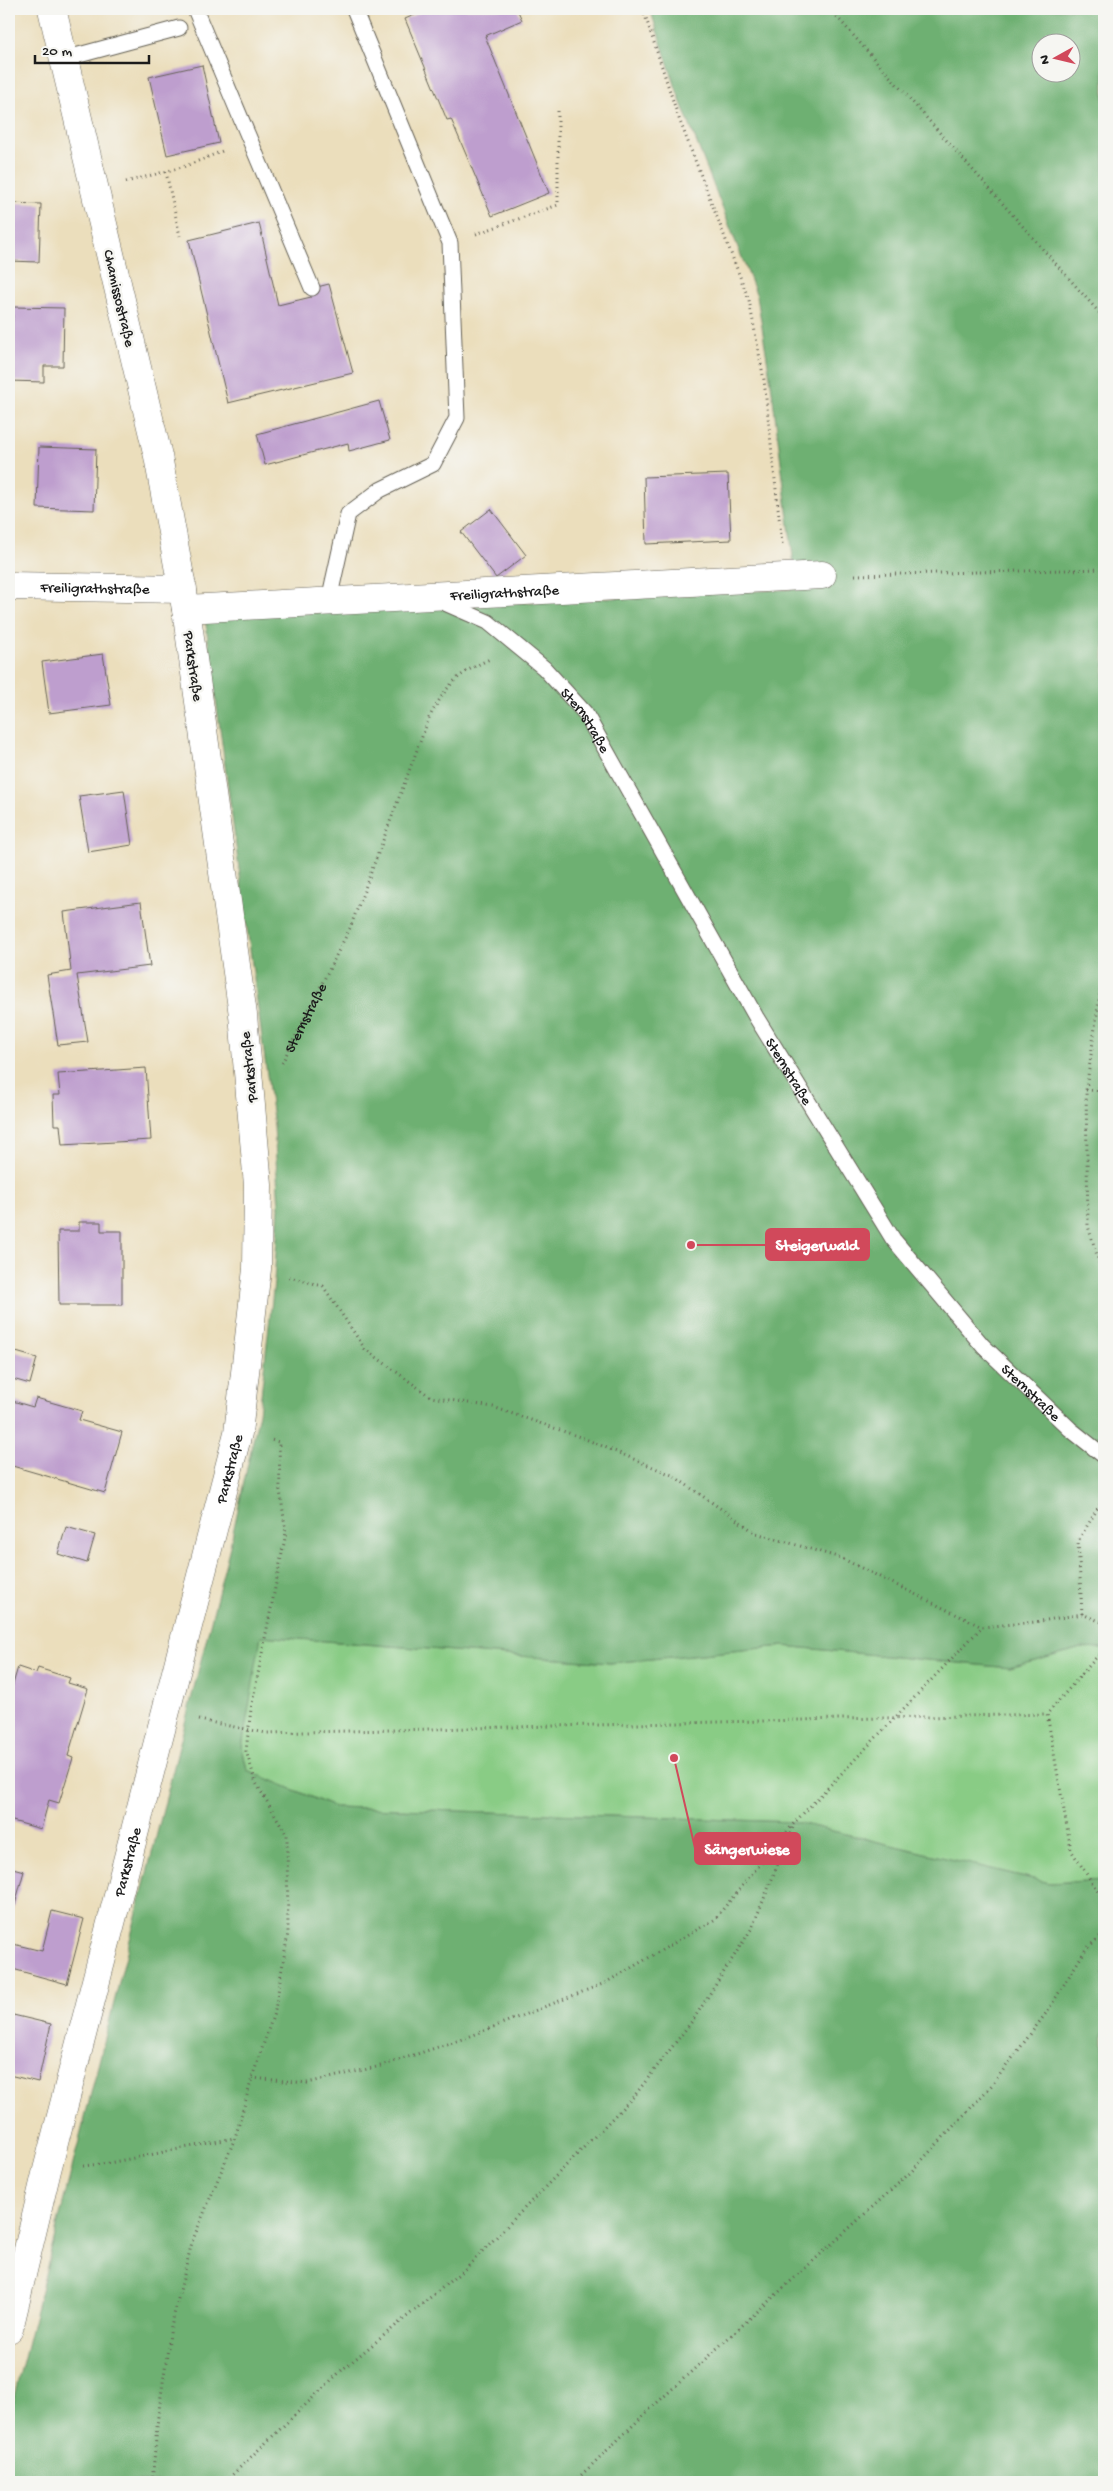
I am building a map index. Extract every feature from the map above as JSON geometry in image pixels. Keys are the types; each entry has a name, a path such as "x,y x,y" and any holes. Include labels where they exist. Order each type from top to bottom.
{"street":[{"name":"Chamissostraße","path":"52,9 158,456 185,599"},
{"name":"Freiligrathstraße","path":"9,586 185,599 329,600 771,580 822,576"},
{"name":"Parkstraße","path":"9,2329 47,2170 238,1434 257,1269 258,1185 243,1015 185,599"}],"lane":[{"path":"195,9 312,288"},
{"path":"329,600 348,514 380,490 434,464 457,418 450,243 354,9"},
{"path":"64,59 179,28"},
{"name":"Sternstraße","path":"423,596 458,607 488,622 544,668 585,712 756,1017 893,1239 983,1346 1070,1429 1104,1456"}],"path":[{"path":"643,9 678,116 749,300 764,380 782,550 771,580"},
{"path":"830,9 1104,318"},
{"path":"450,243 558,205 558,108"},
{"path":"137,180 166,172 249,140"},
{"path":"166,172 180,236"},
{"path":"822,576 1104,569"},
{"name":"Sternstraße","path":"280,1068 350,928 429,718 445,689 466,670 494,657 522,650"},
{"path":"1104,965 1086,1090 1088,1226 1104,1278"},
{"path":"1086,1090 1104,1091"},
{"path":"257,1269 323,1286 365,1349 431,1397 493,1407 583,1438 663,1471 672,1475 756,1533 841,1558 982,1627 1035,1622 1082,1614 1104,1623"},
{"path":"152,2482 158,2417 176,2308 192,2242 235,2138 252,2078 275,2010 286,1942 287,1835 256,1783 246,1751 248,1729 286,1532 280,1490 279,1442 238,1434"},
{"path":"1082,1614 1078,1541 1104,1498"},
{"path":"252,2078 307,2083 382,2066 468,2037 605,1983 714,1920 795,1822 982,1627"},
{"path":"166,1713 266,1732 1047,1714 1095,1659 1104,1653"},
{"path":"1047,1714 1072,1850 1104,1901"},
{"path":"226,2482 343,2369 466,2268 635,2095 694,2020 752,1928 795,1822"},
{"path":"574,2482 648,2411 911,2172 992,2084 1047,2012 1086,1949 1104,1933"},
{"path":"47,2170 109,2163 235,2138"}],"green space":[{"path":"650,9 1104,9 1104,1649 1081,1648 1010,1668 783,1646 610,1663 261,1636 242,1747 247,1770 334,1807 795,1822 1050,1883 1104,1880 1104,2482 9,2482 9,2416 230,1546 259,1413 274,1282 279,1208 274,1126 205,618 797,589 771,383 757,296 680,100"},
{"path":"260,1636 610,1663 783,1646 1010,1668 1081,1648 1104,1649 1104,1880 1050,1883 795,1822 334,1807 247,1770 242,1747"}],"building":[{"path":"428,9 517,9 522,20 485,36 549,193 492,216 451,119 447,120 405,19"},
{"path":"202,65 219,143 167,155 149,77"},
{"path":"9,203 41,204 39,262 9,261"},
{"path":"259,223 278,305 311,297 309,289 329,284 353,373 228,403 189,240"},
{"path":"13,307 64,308 63,366 44,366 44,382 9,381 9,340 12,340"},
{"path":"379,401 390,440 349,451 348,443 265,465 257,434"},
{"path":"39,447 96,449 94,510 37,508"},
{"path":"728,474 731,540 646,544 644,477"},
{"path":"491,509 526,555 496,578 461,532"},
{"path":"103,654 111,705 49,713 42,662"},
{"path":"124,790 132,845 88,852 79,796"},
{"path":"141,902 150,966 77,975 88,1042 58,1045 47,975 71,971 64,912"},
{"path":"146,1068 151,1140 62,1145 60,1125 54,1125 53,1095 60,1095 58,1074"},
{"path":"79,1222 101,1222 101,1231 122,1231 122,1305 59,1305 58,1231 79,1231"},
{"path":"9,1350 37,1358 30,1384 9,1378"},
{"path":"36,1398 82,1411 79,1420 122,1432 105,1493 9,1465 9,1400 33,1407"},
{"path":"66,1527 95,1535 87,1563 58,1554"},
{"path":"18,1667 36,1673 38,1668 70,1678 68,1683 88,1689 68,1756 73,1758 59,1803 49,1800 41,1829 9,1820 9,1698"},
{"path":"9,1867 24,1871 9,1927"},
{"path":"52,1911 84,1919 67,1984 9,1968 9,1943 42,1951"},
{"path":"9,2014 51,2024 38,2082 9,2075"}],"place":[{"name":"Steigerwald","path":"691,1245"},
{"name":"Sängerwiese","path":"674,1758"}]}
